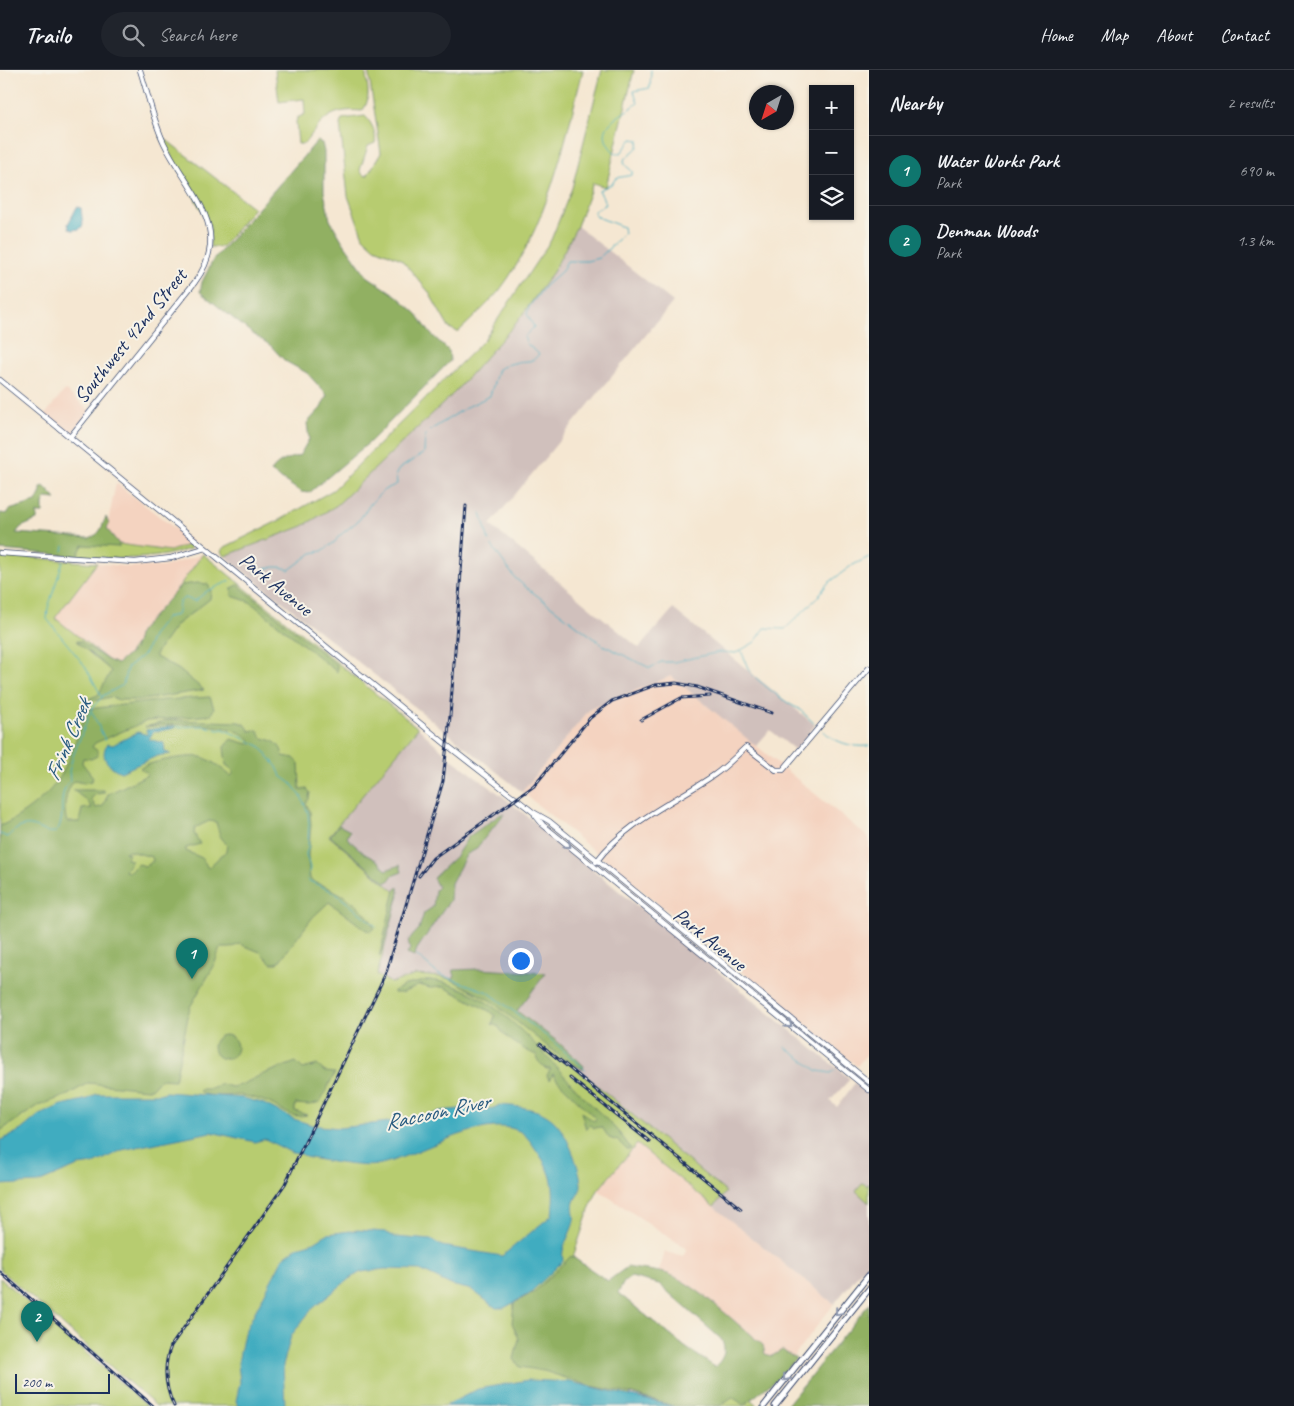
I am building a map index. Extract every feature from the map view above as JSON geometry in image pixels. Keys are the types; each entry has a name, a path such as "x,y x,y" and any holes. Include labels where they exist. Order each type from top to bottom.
{"main road":[{"name":"Southwest 42nd Street","path":"70,437 195,282 205,266 210,251 207,217 160,135 140,70"},
{"name":"Park Avenue","path":"0,380 448,746 533,812 549,821 869,1082"},
{"path":"0,552 135,562 171,558 205,548"},
{"path":"593,865 609,845 637,822 714,775 746,747 776,770 783,770 869,668"},
{"name":"Park Avenue","path":"533,812 543,825 869,1090"},
{"path":"764,1406 869,1275"},
{"path":"775,1406 869,1289"}],"shaded area":[{"path":"577,226 673,302 490,525 639,648 673,609 815,725 795,750 770,730 756,746 671,676 590,709 522,792 225,556 303,526 337,505 388,455 553,272"},
{"path":"65,390 91,412 70,437 44,416"},
{"path":"116,483 191,541 191,544 170,551 104,542"},
{"path":"203,554 118,668 55,618 97,563 129,567 163,567"},
{"path":"671,676 869,838 869,1052 857,1066 522,792 590,709"},
{"path":"418,728 453,760 501,795 850,1079 830,1101 837,1107 855,1083 869,1095 869,1261 834,1304 714,1207 725,1192 377,975 399,895 329,836"},
{"path":"637,1144 834,1304 777,1378 656,1280 665,1252 684,1256 687,1249 598,1190"}],"green space":[{"path":"275,70 365,70 368,91 367,102 362,111 342,112 328,117 316,128 304,144 298,144 296,122 297,118 305,114 304,99 279,102"},
{"path":"368,70 583,70 552,185 530,240 516,266 499,291 458,332 449,328 428,291 401,259 375,248 363,237 348,196 340,124 342,119 365,116 373,128 375,143 368,146 360,170 363,175 367,176 381,153"},
{"path":"602,70 634,70 606,187 593,183 577,226 553,272 517,322 454,393 337,505 303,526 225,556 221,552 223,548 282,519 333,490 484,340 551,240 572,188"},
{"path":"160,135 254,208 222,247 210,247 210,226"},
{"path":"317,141 322,143 324,152 324,192 330,220 343,242 367,276 397,296 417,314 430,333 449,351 450,361 371,441 309,493 301,492 271,472 280,463 300,455 309,439 307,423 321,408 327,395 307,373 285,361 270,345 200,292 202,282 213,260"},
{"path":"44,486 56,499 46,498 43,504 43,513 37,513 37,520 21,527 16,533 89,538 99,532 106,517 109,524 107,529 119,544 119,547 83,545 77,556 0,550 0,513 7,514 9,510 36,502 41,488"},
{"path":"0,534 104,542 170,551 191,544 190,549 144,558 71,556 0,548"},
{"path":"203,554 418,728 329,836 399,895 377,975 391,983 416,975 441,977 463,982 497,1003 726,1192 714,1207 637,1144 598,1190 590,1207 573,1257 756,1404 755,1406 668,1406 631,1394 619,1403 460,1406 156,1406 0,1270 0,555 97,563 55,618 118,668"},
{"path":"208,584 211,591 210,599 176,625 156,653 156,657 178,669 204,690 142,700 119,700 110,697 90,702 90,698 98,695 111,671 76,641 80,641 106,659 117,664 134,650 139,632 174,593 182,585"},
{"path":"238,585 337,665 337,672 250,602 232,596 232,588"},
{"path":"210,697 214,708 211,715 147,721 95,743 92,747 98,751 97,756 91,759 83,758 82,763 93,777 92,781 84,783 74,781 71,785 66,801 65,812 67,822 79,822 82,809 92,808 87,801 73,790 104,790 104,793 96,794 91,799 96,808 103,806 108,794 147,775 140,768 161,761 188,757 205,758 231,776 233,770 226,765 224,747 231,739 248,744 252,743 245,735 219,727 186,724 145,727 171,720 239,722 245,724 250,731 258,730 262,738 276,743 281,748 283,756 294,758 299,763 300,789 307,789 310,792 306,803 310,812 311,825 308,856 310,879 350,900 368,916 374,928 371,931 366,930 329,902 313,917 278,963 271,963 260,952 240,944 230,948 220,948 214,966 190,1007 175,1080 160,1079 151,1089 88,1083 68,1095 38,1106 0,1131 0,826 35,804 51,789 66,766 88,709","holes":["209,821 216,822 220,836 227,845 226,851 208,868 202,858 186,851 186,848 200,844 194,833 195,828","129,851 152,857 153,861 145,866 139,864 128,872 125,871 132,860 126,859 129,854 125,852"]},
{"path":"501,814 504,814 475,850 467,854 451,883 450,900 417,949 414,957 407,954 410,949 408,941 419,929 424,913 433,907 435,890 438,887 433,878 456,856 468,837"},
{"path":"339,825 350,831 347,837 349,840 365,854 378,861 386,870 400,865 402,872 392,876 388,882 385,882 330,836"},
{"path":"398,887 399,893 379,957 395,890"},
{"path":"479,969 546,973 517,1011 558,1042 584,1066 583,1069 568,1063 491,1001 452,980 455,976 453,970"},
{"path":"430,980 453,985 494,1007 531,1040 614,1127 631,1149 627,1150 618,1141 609,1138 602,1127 594,1128 590,1125 586,1129 581,1112 594,1121 596,1119 553,1074 549,1080 547,1075 551,1069 546,1069 538,1061 537,1055 516,1044 499,1027 492,1024 495,1016 491,1012 444,987 430,988 420,985 402,993 394,993 394,991 405,985"},
{"path":"225,1035 230,1036 236,1042 236,1052 230,1058 225,1059 220,1058 214,1052 213,1047 214,1042 220,1036"},
{"path":"296,1062 303,1069 317,1065 325,1072 335,1073 320,1102 309,1105 295,1104 295,1111 307,1115 292,1115 267,1102 249,1097 239,1095 209,1096 199,1091 200,1089 207,1089 221,1084 232,1087 243,1084"},
{"path":"863,1183 867,1186 869,1183 869,1203 856,1191"},
{"path":"571,1256 608,1281 627,1267 668,1274 692,1287 717,1306 763,1345 765,1354 772,1356 782,1350 796,1359 777,1379 744,1405 732,1397 720,1406 672,1406 632,1394 591,1386 544,1371 520,1367 514,1359 519,1339 512,1323 514,1303 534,1292","holes":["631,1277 659,1284 721,1339 724,1354 715,1367 685,1347 618,1293 624,1282"]},
{"path":"0,1278 147,1406 0,1406"},
{"path":"869,1304 869,1406 786,1406"}],"water":[{"path":"77,207 81,208 83,225 80,229 72,230 68,224"},
{"path":"175,726 175,728 153,732 149,739 164,743 165,752 171,754 157,756 121,772 106,761 104,754 107,744 113,745 138,732 148,735 146,730"},
{"path":"166,1092 243,1098 262,1103 294,1119 312,1125 339,1128 405,1120 417,1121 440,1111 459,1109 481,1110 494,1108 499,1105 537,1111 555,1122 562,1130 579,1170 581,1187 573,1204 574,1221 564,1246 563,1261 529,1294 504,1308 496,1308 472,1290 451,1285 420,1270 385,1269 361,1272 349,1279 311,1310 291,1336 283,1365 285,1406 238,1406 236,1401 240,1382 238,1363 244,1333 283,1258 297,1247 314,1242 327,1234 358,1230 385,1232 395,1237 432,1240 442,1246 502,1256 552,1215 552,1182 543,1159 527,1137 519,1131 504,1127 468,1132 392,1161 370,1166 305,1157 302,1154 292,1153 265,1139 255,1142 211,1132 122,1150 94,1164 78,1166 38,1183 0,1185 0,1141 21,1130 39,1115 62,1105 88,1099 96,1094 159,1094"},
{"path":"528,1380 571,1382 673,1406 445,1406 478,1389"}],"waterway":[{"name":"Frink Creek","path":"255,573 272,567 281,567 289,570 312,553 322,551 335,542 338,537 359,520 371,503 384,490 397,484 396,474 399,469 424,453 425,436 432,429 469,406 490,396 498,369 512,363 530,361 539,354 527,344 524,337 534,327 527,314 529,307 545,286 562,271 567,261 587,261 599,258 624,234 623,227 595,216 594,211 606,204 599,190 612,184 616,178 632,175 632,171 625,165 624,160 638,147 639,140 632,139 621,153 615,153 608,144 605,136 606,129 616,118 638,103 634,91 650,88 651,70"},
{"path":"481,513 489,541"},
{"path":"63,551 64,546"},
{"path":"492,546 515,578 527,588 603,645 650,668 661,662 674,662 720,652 736,653 755,642 765,628 785,629 817,598 827,584 851,566 869,557"},
{"path":"63,561 48,608 47,619 85,666 102,697"},
{"name":"Frink Creek","path":"0,834 7,837 15,830 28,826 44,831 56,832 61,820 63,794 70,781 69,771 73,756 92,708 104,695 123,685 127,668 145,653 153,634 167,617 177,615 180,601 185,598 195,601 207,591 230,581"},
{"path":"741,651 754,677 782,699 798,708 817,726"},
{"path":"92,712 105,740"},
{"path":"176,727 205,726 218,730 223,729 260,746 277,767 281,776 291,783 301,796 308,813 308,848 306,854 310,868 307,880 334,892 377,927"},
{"path":"822,729 837,741 856,746 869,746"},
{"path":"417,956 438,974 488,992 549,1038 585,1069"},
{"path":"785,1047 818,1071 831,1073 835,1070"}],"railway":[{"path":"174,1406 166,1376 168,1354 171,1346 285,1184 385,975 443,781 450,716 466,506"},
{"path":"419,876 433,858 534,786 590,718 612,701 655,685 676,683 697,687 772,713"},
{"path":"641,720 681,698 710,696"},
{"path":"540,1044 741,1209"},
{"path":"570,1078 650,1142"},
{"path":"0,1272 153,1406"}],"place":[{"name":"Water Works Park","path":"192,979"},
{"name":"Denman Woods","path":"37,1342"}],"water label":[{"name":"Raccoon River","path":"437,1112"}]}
